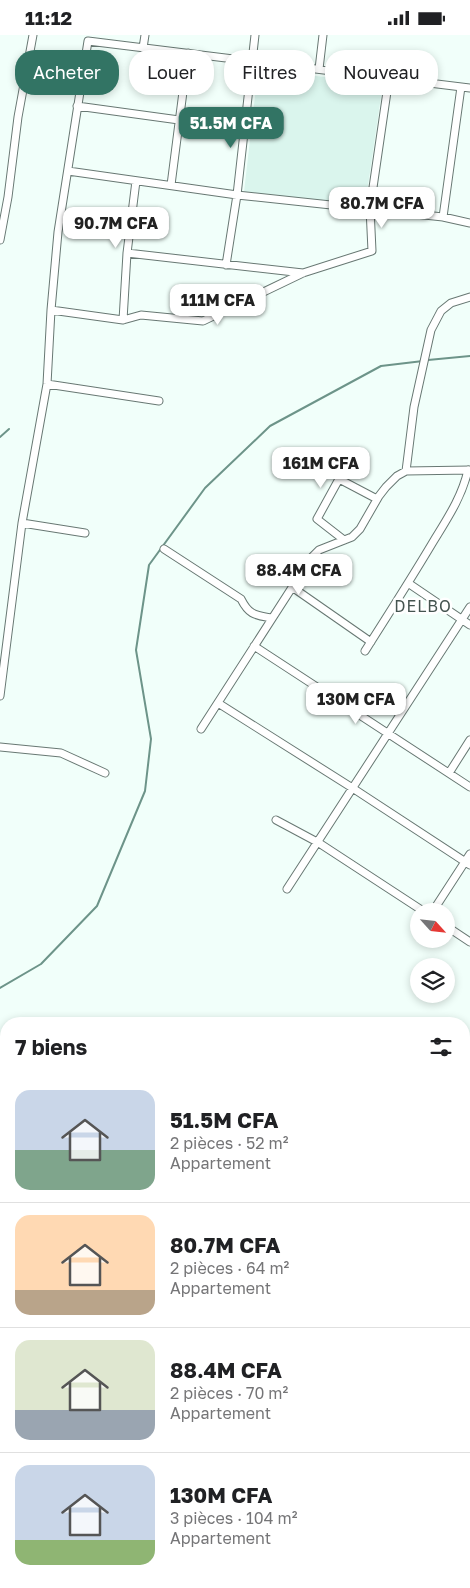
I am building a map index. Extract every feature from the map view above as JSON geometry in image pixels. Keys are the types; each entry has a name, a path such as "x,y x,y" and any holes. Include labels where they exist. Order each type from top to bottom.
{"street":[{"path":"0,240 8,197 18,117 33,35"},
{"path":"143,48 145,35"},
{"path":"253,50 255,35"},
{"path":"319,69 323,35"},
{"path":"0,696 3,654 22,523 48,384 51,310 58,232 88,41 161,50"},
{"path":"315,69 325,70"},
{"path":"438,84 470,88"},
{"path":"443,217 461,87"},
{"path":"171,185 182,95"},
{"path":"226,265 237,195 248,95"},
{"path":"51,310 123,320 141,315 203,321 303,273 372,251 370,208 387,95"},
{"path":"77,107 179,120"},
{"path":"68,171 237,195 443,217 470,223"},
{"path":"123,320 127,253 136,181"},
{"path":"127,253 303,273"},
{"path":"406,471 414,407 431,330 441,311 451,303 470,297"},
{"path":"48,384 159,401"},
{"path":"201,729 271,618 319,550 352,537 360,529 377,499 391,481 406,471 469,470 461,493 365,651"},
{"path":"344,540 317,519 339,479 377,499"},
{"path":"22,523 85,533"},
{"path":"164,549 241,599 246,609 253,614 271,618"},
{"path":"408,583 470,625"},
{"path":"292,587 371,642"},
{"path":"287,889 319,843 470,607"},
{"path":"254,646 470,787"},
{"path":"218,703 467,863"},
{"path":"449,773 470,740"},
{"path":"0,747 61,753 104,773"},
{"path":"276,820 319,843 411,903"},
{"path":"439,903 467,863 470,854"},
{"path":"455,932 470,942"}],"shaded area":[{"path":"315,76 325,77 325,95 381,95 365,206 244,192 255,95 315,95"}],"waterway":[{"path":"428,360 470,356"},
{"path":"0,988 41,964 97,906 145,791 151,739 136,650 149,565 205,488 270,426 381,366 423,361"},
{"path":"0,437 9,429"}],"district":[{"name":"DELBO","path":"423,606"}]}
